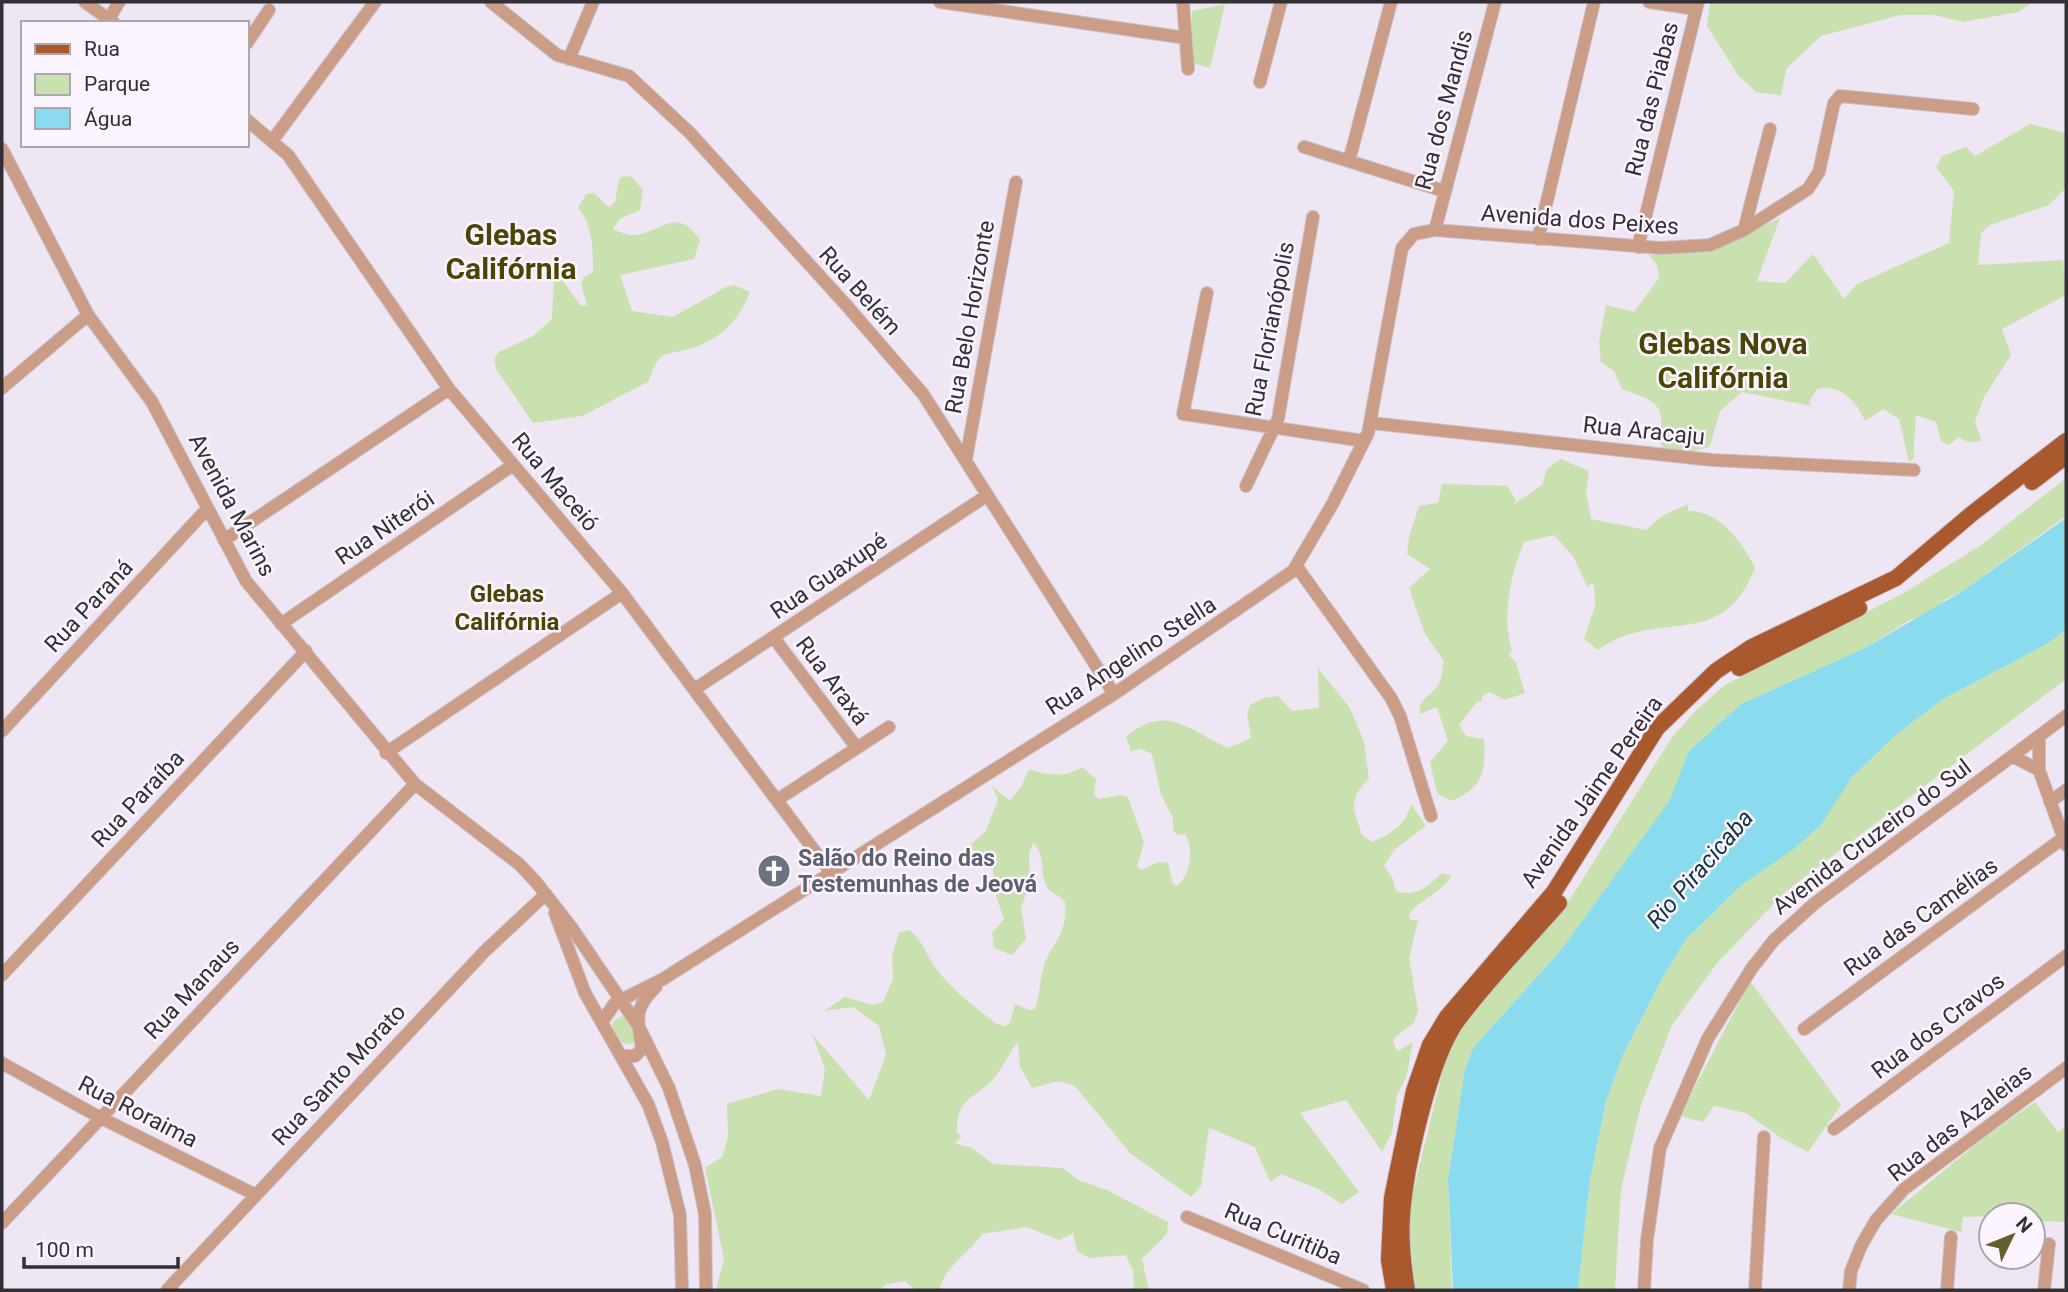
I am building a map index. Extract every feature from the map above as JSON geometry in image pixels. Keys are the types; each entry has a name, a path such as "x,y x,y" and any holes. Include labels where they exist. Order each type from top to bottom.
{"main road":[{"name":"Avenida Jaime Pereira","path":"1394,1290 1389,1260 1392,1198 1414,1091 1430,1045 1447,1017 1554,892 1657,728 1716,671 1752,647 1896,579 1974,512 2066,441"},
{"name":"Avenida Jaime Pereira","path":"1407,1290 1401,1249 1402,1213 1426,1097 1441,1049 1457,1021 1563,898 1666,733 1720,680 1760,655 1903,585 1977,523 2066,456"}],"street":[{"path":"85,2 112,21 119,2"},
{"path":"272,141 375,2"},
{"name":"Rua Belém","path":"491,2 556,55 629,76 690,133 923,394 1114,694"},
{"path":"569,59 593,2"},
{"path":"940,2 1186,38"},
{"path":"1183,2 1188,69"},
{"path":"1260,82 1281,2"},
{"path":"1349,161 1391,2"},
{"name":"Rua dos Mandis","path":"1435,230 1495,2"},
{"path":"1538,239 1594,2"},
{"path":"1649,2 1697,6"},
{"name":"Rua das Piabas","path":"1638,247 1697,6"},
{"path":"248,42 269,10"},
{"name":"Avenida dos Peixes","path":"1435,230 1638,247 1684,249 1710,245 1744,230 1802,195 1816,179 1833,103 1840,96 1973,109"},
{"name":"Rua Maceió","path":"248,121 288,155 449,389 622,593 831,873"},
{"path":"1744,230 1770,129"},
{"path":"1304,147 1444,191"},
{"name":"Avenida Marins","path":"2,149 88,315 152,402 206,510 246,581 415,785 519,864 546,894"},
{"name":"Rua Belo Horizonte","path":"965,459 1016,182"},
{"name":"Rua Florianópolis","path":"1246,486 1278,419 1313,217"},
{"name":"Rua Angelino Stella","path":"663,979 1114,694 1285,579 1297,567 1364,441 1371,422 1402,248 1414,234 1435,230"},
{"path":"1207,293 1182,414 1364,441"},
{"path":"2,388 88,315"},
{"path":"224,540 449,389"},
{"name":"Rua Aracaju","path":"1371,422 1712,460 1914,470"},
{"name":"Rua Niterói","path":"281,624 513,466"},
{"name":"Rua Guaxupé","path":"695,689 986,496"},
{"name":"Rua Paraná","path":"2,731 206,510"},
{"path":"1297,567 1391,698 1400,716 1431,816"},
{"path":"386,753 622,593"},
{"name":"Rua Araxá","path":"774,638 857,748"},
{"name":"Rua Paraíba","path":"2,975 306,652"},
{"name":"Avenida Cruzeiro do Sul","path":"1644,1290 1647,1240 1660,1148 1707,1038 1752,968 1774,940 1815,903 2066,716"},
{"path":"777,800 889,727"},
{"path":"2039,736 2039,770 2065,841"},
{"path":"2012,757 2039,770"},
{"name":"Rua Manaus","path":"2,1223 99,1117 415,785"},
{"path":"2050,802 2066,790"},
{"name":"Rua das Camélias","path":"1804,1029 2065,841"},
{"path":"546,894 639,1027 669,1088 695,1165 705,1214 706,1290"},
{"path":"546,894 585,993 648,1104 670,1169 680,1215 682,1290"},
{"name":"Rua Santo Morato","path":"167,1290 485,951 546,894"},
{"name":"Rua dos Cravos","path":"1834,1129 2066,956"},
{"path":"602,1023 607,1011 619,1001 663,979"},
{"path":"623,1056 635,1056 642,1049 638,1010 641,1001 663,979"},
{"name":"Rua Roraima","path":"2,1063 99,1117 256,1195"},
{"name":"Rua das Azaleias","path":"1849,1290 1851,1271 1861,1245 1875,1220 1904,1189 2066,1068"},
{"path":"1755,1290 1764,1137"},
{"name":"Rua Curitiba","path":"1186,1217 1363,1290"},
{"path":"1947,1290 1951,1237"},
{"path":"2044,1290 2049,1244"}],"green space":[{"path":"1710,2 2033,2 2018,12 1964,22 1934,15 1900,15 1821,36 1786,69 1781,95 1756,92 1738,75 1707,26"},
{"path":"1225,4 1210,68 1192,63 1192,11"},
{"path":"2030,124 2066,133 2066,188 2049,205 1990,225 1981,233 1978,265 2063,260 2066,295 2002,329 2011,355 1984,397 1975,422 1982,441 1967,442 1959,437 1949,445 1941,441 1936,422 1916,415 1913,459 1909,462 1899,419 1883,409 1865,421 1857,406 1846,395 1825,388 1817,389 1809,402 1811,406 1742,392 1720,411 1710,446 1675,453 1664,448 1659,442 1661,419 1656,406 1644,397 1622,389 1614,371 1601,362 1599,342 1606,305 1634,312 1659,278 1657,265 1649,255 1707,252 1780,218 1757,281 1785,283 1813,254 1844,299 1857,284 1949,243 1954,191 1936,167 1942,156 1966,147 1975,156"},
{"path":"624,176 632,177 643,190 640,210 619,219 613,230 635,235 676,222 684,224 700,240 694,259 620,275 632,311 673,317 726,287 734,285 750,292 741,311 728,327 703,344 661,357 648,382 582,416 533,423 496,369 494,359 499,352 533,336 552,319 554,277 563,281 581,306 587,305 581,284 584,277 593,272 592,247 587,222 578,208 586,194 594,193 609,207 615,202 619,179"},
{"path":"1561,459 1589,471 1586,492 1591,519 1646,530 1662,516 1688,504 1688,511 1710,516 1729,530 1744,548 1755,568 1741,594 1725,611 1707,620 1687,625 1621,637 1598,650 1584,639 1595,606 1594,585 1590,584 1588,588 1573,556 1554,535 1524,542 1509,595 1507,624 1512,651 1509,655 1516,663 1525,693 1505,700 1490,692 1482,696 1482,701 1477,702 1459,725 1466,736 1484,739 1484,761 1476,784 1451,801 1437,793 1430,762 1448,741 1437,707 1420,714 1421,704 1439,683 1444,661 1425,634 1409,588 1430,569 1407,554 1409,537 1419,506 1438,503 1442,484 1507,486 1516,500 1513,505 1542,485 1547,469"},
{"path":"2066,478 2066,516 1961,592 1946,599 1932,612 1908,621 1865,648 1741,704 1688,752 1671,800 1561,950 1473,1048 1465,1069 1448,1179 1452,1290 1415,1290 1408,1213 1448,1049 1463,1023 1570,899 1673,736 1697,709 1725,685 1904,593 1981,545"},
{"path":"2066,630 2066,679 1785,892 1718,962 1672,1025 1641,1105 1621,1189 1615,1290 1578,1290 1590,1179 1606,1102 1622,1057 1660,982 1686,939 1743,884 1816,830 1852,777 1897,734 1943,699 2047,644"},
{"path":"1318,668 1350,708 1364,742 1369,778 1358,793 1354,805 1362,835 1372,842 1392,832 1402,823 1411,804 1426,826 1394,850 1384,866 1392,877 1396,891 1416,892 1442,873 1451,876 1409,915 1410,920 1418,920 1409,958 1418,1011 1413,1024 1395,1037 1393,1043 1398,1051 1413,1042 1406,1078 1397,1095 1392,1133 1382,1152 1346,1100 1300,1113 1359,1192 1342,1204 1320,1190 1281,1174 1270,1182 1255,1147 1209,1128 1201,1186 1191,1197 1130,1153 1075,1086 1059,1081 1032,1088 1020,1067 1018,1041 994,1078 963,1105 957,1121 957,1133 962,1136 955,1143 972,1148 993,1164 1063,1168 1078,1180 1107,1190 1168,1222 1167,1234 1142,1259 1149,1290 1134,1290 1133,1271 1126,1255 1089,1258 1077,1251 1073,1233 1059,1240 1027,1227 982,1234 952,1266 939,1290 915,1290 905,1281 887,1284 879,1290 716,1290 724,1259 705,1168 722,1157 728,1137 727,1104 778,1089 821,1096 825,1069 812,1034 869,1100 886,1055 879,1026 853,1007 824,1011 845,997 873,1005 883,1002 893,979 892,956 899,933 909,930 944,979 997,1024 1004,1026 1010,1023 1015,1004 1029,1010 1035,1009 1046,961 1064,924 1065,902 1047,887 1040,852 1033,843 1029,855 1030,884 1021,907 1026,939 1012,955 994,948 992,933 1004,919 993,887 993,861 988,856 967,848 986,831 998,800 992,786 1010,801 1022,785 1029,769 1056,775 1082,767 1096,779 1094,795 1099,799 1120,795 1128,797 1144,842 1137,867 1142,870 1158,862 1168,863 1173,884 1177,886 1190,862 1188,840 1185,834 1178,835 1173,830 1173,818 1161,795 1152,754 1141,749 1131,751 1126,737 1140,727 1166,721 1190,728 1228,748 1251,738 1247,714 1250,705 1263,698 1278,696 1292,711 1319,708"},
{"path":"1750,981 1841,1105 1808,1152 1781,1138 1746,1113 1714,1106 1703,1122 1680,1116"},
{"path":"622,1016 634,1027 635,1042 631,1044 621,1043 612,1031 613,1021"},
{"path":"2035,1102 2058,1132 2066,1126 2066,1222 2047,1221 2047,1201 1977,1201 1977,1217 1963,1217 1961,1232 1891,1214 1985,1137"}],"water":[{"name":"Rio Piracicaba","path":"2066,518 2066,630 2047,644 1943,699 1897,734 1852,777 1821,825 1795,848 1743,884 1686,939 1660,982 1622,1057 1606,1102 1590,1179 1578,1290 1453,1290 1448,1179 1465,1069 1473,1048 1561,950 1670,800 1688,752 1741,704 1865,648 1961,592"}],"place":[{"name":"Salão do Reino das Testemunhas de Jeová","path":"774,871"}],"district":[{"name":"Glebas Califórnia","path":"511,251"},
{"name":"Glebas Nova Califórnia","path":"1723,360"},
{"name":"Glebas Califórnia","path":"507,608"}]}
